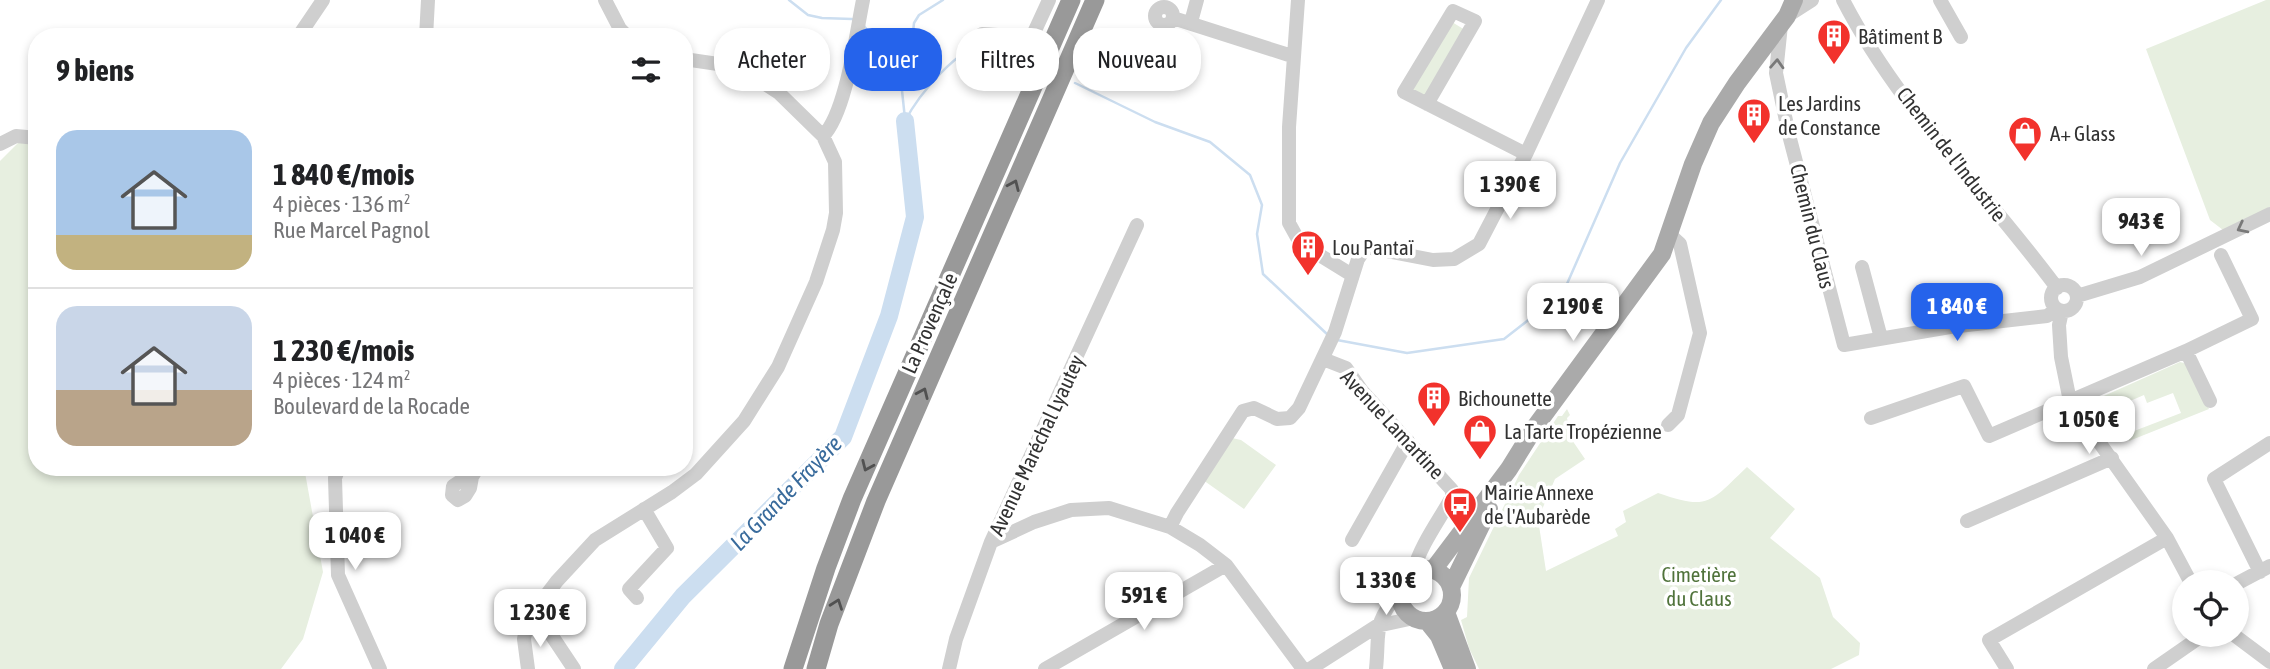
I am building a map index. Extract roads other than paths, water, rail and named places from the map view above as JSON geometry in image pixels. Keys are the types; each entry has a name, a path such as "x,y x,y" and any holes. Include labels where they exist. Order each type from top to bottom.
{"highway":[{"name":"La Provençale","path":"793,669 852,499 1072,0"},
{"name":"La Provençale","path":"816,669 834,612 876,501 1095,0"}],"main road":[{"path":"1433,570 1509,469 1568,382 1662,254 1693,164 1711,123 1787,14"},
{"path":"1451,587 1509,469"},
{"path":"1420,620 1440,617 1446,612 1452,596 1451,587 1441,573 1433,570 1419,569 1404,580 1399,592 1402,608 1439,636 1453,669"},
{"path":"1446,612 1467,669"}],"street":[{"path":"304,28 323,0"},
{"path":"426,28 428,0"},
{"path":"605,0 619,28"},
{"path":"823,136 832,127 844,90 863,0"},
{"path":"1036,28 1049,0"},
{"path":"1191,22 1197,0"},
{"path":"1298,0 1292,56 1289,223 1300,243 1352,275"},
{"path":"1170,527 1243,411 1254,408 1277,419 1290,418 1299,408 1333,338 1352,275 1360,253 1366,247 1433,260 1454,259 1479,244 1526,154 1598,0"},
{"path":"1787,14 1812,0"},
{"path":"1832,0 1853,18"},
{"path":"1843,0 1853,18"},
{"path":"1940,0 1961,37"},
{"path":"1427,104 1475,21 1453,11 1404,92 1427,104 1526,154"},
{"name":"Chemin du Claus","path":"1787,14 1776,74 1789,135 1844,345 1881,338"},
{"path":"1173,18 1292,56"},
{"name":"Chemin de l'Industrie","path":"1853,18 1911,105 2057,288"},
{"path":"693,60 718,64 750,74 779,93 823,136 835,162 836,213 816,282 778,367 744,421 693,474"},
{"path":"0,144 16,136 28,137"},
{"path":"2077,296 2217,249 2270,214"},
{"name":"Avenue Maréchal Lyautey","path":"948,669 991,542 1137,225"},
{"path":"1668,425 1678,415 1700,333 1680,244 1670,234"},
{"path":"1871,418 1964,386 1989,436 2186,351 2252,319 2217,249"},
{"path":"1862,267 1881,338 2047,316 2073,307 2077,296"},
{"path":"2077,296 2069,286 2057,288 2051,299 2060,310 2061,357 2070,401 2167,538 2184,570"},
{"path":"2186,351 2210,401"},
{"name":"Avenue Lamartine","path":"1323,359 1346,368 1362,391 1452,490 1452,497 1431,535 1422,545 1413,572"},
{"path":"1352,540 1408,441"},
{"path":"2249,577 2265,569 2214,480 2270,443"},
{"path":"1967,521 2112,458"},
{"path":"336,476 338,575 380,669"},
{"path":"528,669 524,639 528,619 534,609 595,540 680,486 691,476"},
{"path":"991,542 1034,522 1071,510 1109,508 1170,527 1226,565 1303,669"},
{"path":"637,598 629,589 667,548 643,509"},
{"path":"2007,669 1989,640 2167,538"},
{"path":"1045,669 1226,565"},
{"path":"1376,669 1377,626 1399,592"},
{"path":"534,609 574,669"},
{"path":"1310,669 1377,626 1420,620"},
{"path":"2249,646 2270,662"},
{"path":"2154,669 2186,647"}],"waterway":[{"path":"789,0 808,15 852,19"},
{"path":"905,119 901,81 910,60 914,23 919,15 943,0"},
{"path":"1337,340 1407,353 1504,339 1563,293 1620,163 1686,48 1721,0"},
{"path":"905,121 929,86 956,59"},
{"path":"1091,91 1155,122 1210,142 1250,175 1262,205 1257,234 1263,274 1328,335"},
{"name":"La Grande Frayère","path":"623,669 683,596 843,437 889,316 915,217 905,121"}],"place":[{"name":"Bâtiment B","path":"1834,66"},
{"name":"Les Jardins de Constance","path":"1754,145"},
{"name":"A+ Glass","path":"2025,163"},
{"name":"Lou Pantaï","path":"1308,277"},
{"name":"Bichounette","path":"1434,428"},
{"name":"La Tarte Tropézienne","path":"1480,461"},
{"name":"Mairie Annexe de l'Aubarède","path":"1460,534"}],"park label":[{"name":"Cimetière du Claus","path":"1699,586"}]}
